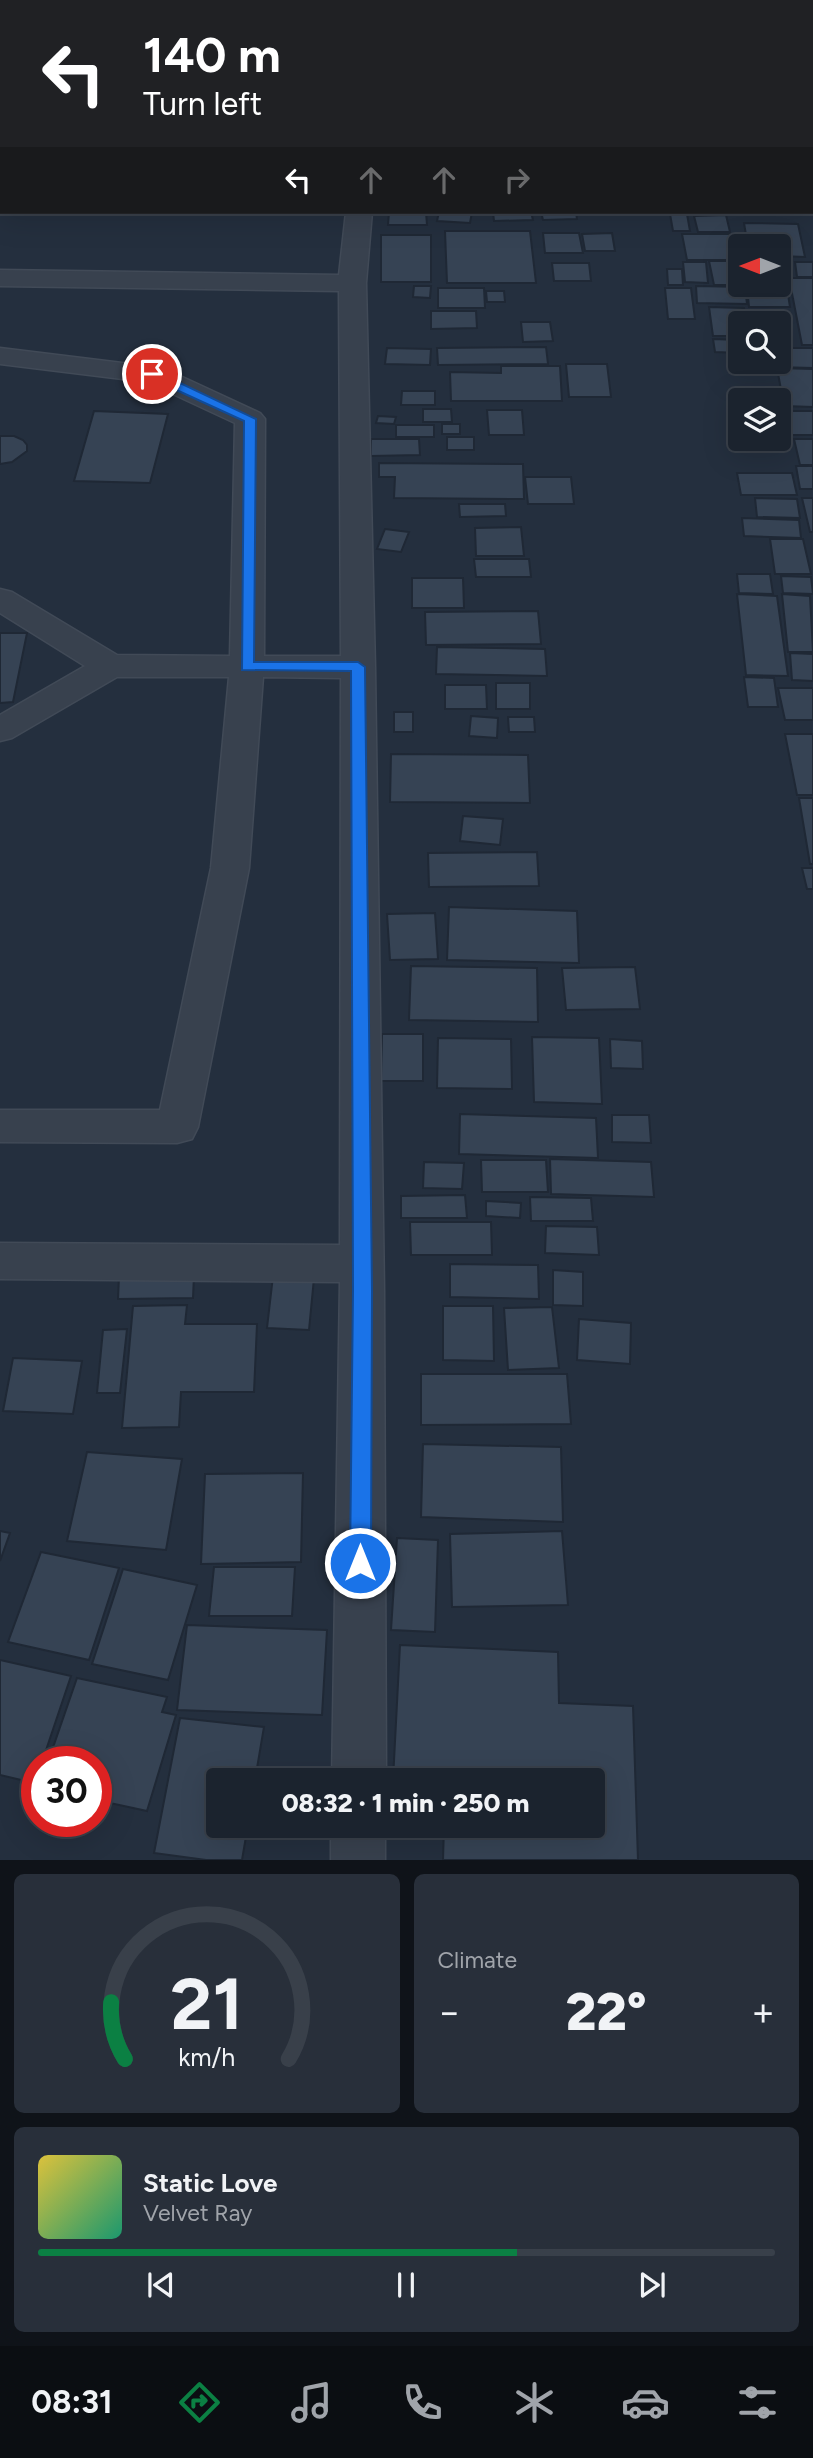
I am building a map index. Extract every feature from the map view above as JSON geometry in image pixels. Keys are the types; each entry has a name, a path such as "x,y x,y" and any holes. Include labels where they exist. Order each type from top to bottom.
{"street":[{"path":"359,214 352,283 358,667 361,1264 359,1768"},
{"path":"0,278 352,283"},
{"path":"0,356 152,374 250,419 247,666 230,868 177,1127 0,1126"},
{"path":"0,599 110,666"},
{"path":"0,730 110,666 358,667"},
{"path":"0,1261 361,1264"},
{"path":"358,1838 358,1860"}],"building":[{"path":"389,214 426,214 427,225 388,225"},
{"path":"439,214 472,214 470,223 437,221"},
{"path":"493,214 532,214 533,220 494,221"},
{"path":"542,214 576,214 577,219 543,220"},
{"path":"670,214 687,214 690,231 673,231"},
{"path":"726,215 730,232 698,232 694,216"},
{"path":"744,223 798,224 805,257 791,256 791,234 746,234"},
{"path":"445,231 530,231 536,283 447,283"},
{"path":"543,233 579,233 583,253 545,253"},
{"path":"612,233 615,251 585,251 582,234"},
{"path":"682,234 728,234 728,260 687,260"},
{"path":"381,235 431,235 431,282 381,282"},
{"path":"709,261 728,261 728,285 714,285"},
{"path":"683,262 706,262 708,283 685,282"},
{"path":"795,262 813,262 813,277 797,277"},
{"path":"552,263 589,263 591,281 554,281"},
{"path":"667,269 682,269 683,285 668,285"},
{"path":"791,278 813,278 813,345 802,345"},
{"path":"414,286 431,286 430,298 413,297"},
{"path":"696,286 728,287 728,298 746,298 747,304 697,303"},
{"path":"438,288 484,288 485,308 438,308"},
{"path":"665,288 691,288 695,319 668,319"},
{"path":"486,291 504,291 505,302 487,302"},
{"path":"748,298 789,298 790,307 749,307"},
{"path":"709,307 744,308 745,311 728,311 728,336 713,336"},
{"path":"431,311 476,311 477,328 431,329"},
{"path":"521,322 550,322 553,341 523,342"},
{"path":"713,339 728,340 728,353 715,352"},
{"path":"546,347 548,364 438,365 437,348"},
{"path":"387,348 431,349 430,365 385,364"},
{"path":"791,348 813,348 813,368 791,367"},
{"path":"566,364 607,364 611,397 569,397"},
{"path":"501,366 560,366 562,401 451,401 450,372 501,373"},
{"path":"791,368 813,369 813,407 791,406 791,388 781,388 778,374 791,374"},
{"path":"402,391 435,391 435,405 401,405"},
{"path":"423,409 451,409 452,422 423,422"},
{"path":"487,410 522,410 524,435 489,435"},
{"path":"94,411 168,414 150,483 74,481"},
{"path":"791,411 813,411 813,435 791,435"},
{"path":"378,416 396,417 394,424 376,423"},
{"path":"442,424 460,424 460,434 442,434"},
{"path":"396,425 434,425 434,437 396,437"},
{"path":"0,436 14,436 23,440 27,451 12,462 0,464"},
{"path":"447,437 474,437 474,450 447,450"},
{"path":"371,439 419,439 420,455 371,456"},
{"path":"794,439 813,439 813,465 800,465"},
{"path":"379,463 523,464 524,499 394,498 395,477 379,477"},
{"path":"796,466 813,466 813,489 800,489"},
{"path":"737,473 792,473 797,495 741,495"},
{"path":"525,477 571,477 574,504 528,504"},
{"path":"755,498 797,499 800,518 757,517"},
{"path":"802,498 813,498 813,532 810,532"},
{"path":"459,504 505,504 506,516 460,517"},
{"path":"742,518 799,520 801,538 744,536"},
{"path":"521,527 524,556 476,556 475,528"},
{"path":"385,529 409,532 401,552 377,549"},
{"path":"770,539 803,539 811,574 775,574"},
{"path":"474,559 529,559 531,577 476,577"},
{"path":"737,574 770,574 773,594 739,593"},
{"path":"781,576 811,577 813,594 783,593"},
{"path":"412,578 463,578 464,608 412,608"},
{"path":"737,594 777,596 788,676 746,675"},
{"path":"782,594 810,596 813,652 788,652"},
{"path":"538,611 541,644 426,645 425,612"},
{"path":"0,633 27,633 13,702 0,703"},
{"path":"437,647 545,649 547,676 436,674"},
{"path":"790,653 813,654 813,681 792,680"},
{"path":"744,677 774,678 778,707 748,707"},
{"path":"496,683 530,683 530,709 496,709"},
{"path":"445,685 486,685 487,709 445,709"},
{"path":"778,688 813,688 813,720 785,720"},
{"path":"394,712 413,712 413,732 394,732"},
{"path":"471,716 498,718 497,738 469,736"},
{"path":"508,717 534,717 535,732 509,732"},
{"path":"785,734 813,734 813,795 797,795"},
{"path":"391,754 528,755 530,803 390,802"},
{"path":"799,798 813,798 813,864 810,864"},
{"path":"463,816 503,819 500,845 460,841"},
{"path":"537,852 539,886 429,887 428,853"},
{"path":"802,868 813,868 813,889 807,889"},
{"path":"449,907 577,911 579,963 447,960"},
{"path":"435,913 438,959 390,960 387,914"},
{"path":"411,966 537,968 538,1022 409,1020"},
{"path":"635,967 640,1009 566,1010 562,968"},
{"path":"382,1034 423,1034 423,1081 381,1081"},
{"path":"532,1037 599,1038 602,1104 534,1102"},
{"path":"438,1038 511,1039 512,1089 437,1088"},
{"path":"610,1039 642,1041 643,1069 611,1068"},
{"path":"460,1114 596,1118 598,1158 459,1154"},
{"path":"612,1115 649,1115 651,1143 612,1142"},
{"path":"550,1159 651,1162 654,1197 551,1194"},
{"path":"481,1160 546,1160 548,1192 482,1192"},
{"path":"424,1162 464,1163 462,1189 423,1188"},
{"path":"465,1195 467,1218 401,1218 401,1196"},
{"path":"530,1197 591,1198 593,1221 531,1221"},
{"path":"486,1201 521,1203 520,1218 486,1216"},
{"path":"410,1222 491,1222 492,1255 411,1255"},
{"path":"546,1226 597,1227 599,1255 545,1253"},
{"path":"450,1264 538,1265 539,1299 450,1297"},
{"path":"553,1270 583,1272 583,1306 553,1305"},
{"path":"194,1275 193,1298 118,1299 119,1276"},
{"path":"273,1276 314,1278 309,1330 267,1328"},
{"path":"187,1305 185,1324 257,1324 254,1392 181,1392 179,1427 122,1428 133,1306"},
{"path":"443,1306 493,1306 494,1361 443,1360"},
{"path":"552,1307 559,1368 508,1370 504,1308"},
{"path":"579,1319 631,1323 630,1364 577,1360"},
{"path":"127,1329 120,1393 97,1393 103,1330"},
{"path":"13,1358 82,1361 73,1414 3,1411"},
{"path":"421,1374 567,1374 571,1424 421,1425"},
{"path":"423,1444 561,1447 563,1522 421,1517"},
{"path":"87,1452 182,1459 166,1550 67,1541"},
{"path":"303,1473 301,1562 201,1564 205,1474"},
{"path":"0,1531 10,1533 0,1561"},
{"path":"562,1531 568,1605 452,1607 450,1534"},
{"path":"397,1538 438,1540 435,1632 391,1630"},
{"path":"41,1552 119,1568 89,1660 8,1642"},
{"path":"214,1567 295,1567 292,1616 209,1616"},
{"path":"123,1569 197,1585 168,1680 92,1664"},
{"path":"187,1625 327,1630 322,1715 177,1710"},
{"path":"400,1645 558,1652 559,1703 633,1706 638,1860 443,1860 444,1838 605,1838 605,1768 394,1768"},
{"path":"0,1660 71,1676 47,1746 21,1746 21,1780 0,1775"},
{"path":"77,1678 167,1697 162,1712 176,1715 147,1811 112,1803 112,1746 54,1746"},
{"path":"180,1718 264,1727 257,1768 206,1768 206,1838 246,1838 242,1860 206,1860 154,1853"}],"route":[{"path":"152,374 250,419 247,666 358,667 362,1291 360,1563"}]}
